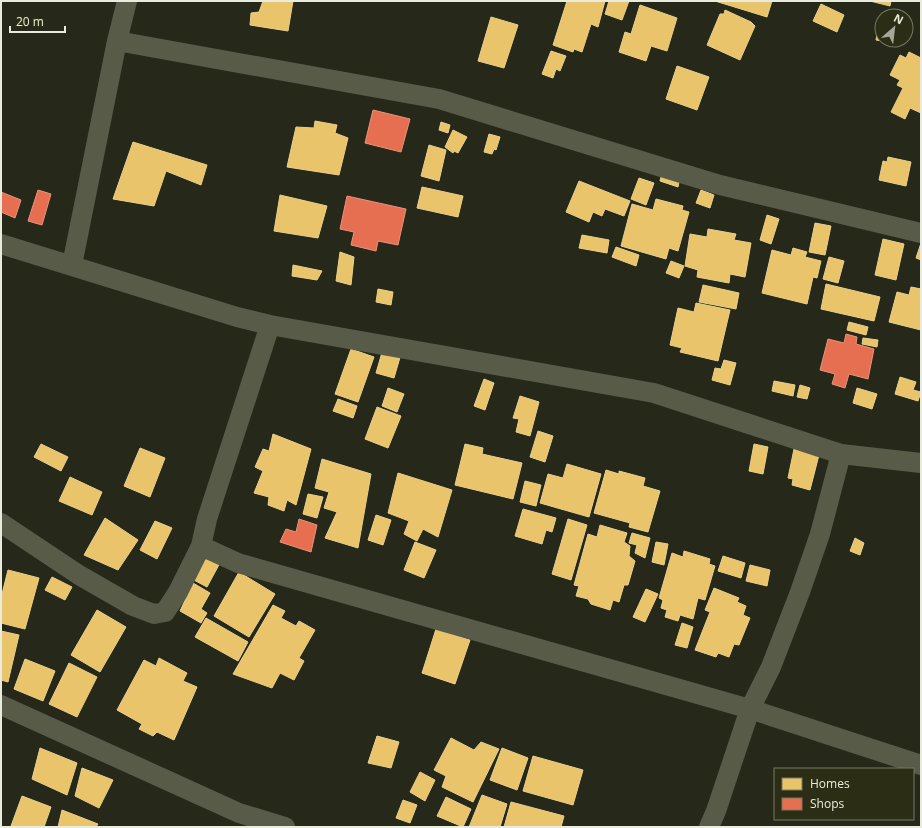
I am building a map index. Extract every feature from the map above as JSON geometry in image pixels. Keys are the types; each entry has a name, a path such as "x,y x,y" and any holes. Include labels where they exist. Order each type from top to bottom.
{"street":[{"path":"72,265 117,41 127,1"},
{"path":"117,41 439,99 720,185 921,233"},
{"path":"1,244 270,325 654,393 841,454 921,463"},
{"path":"1,523 78,575 133,606 154,614 165,612 178,592 201,546 207,519 270,325"},
{"path":"709,827 716,811 750,709 771,667 800,592 820,534 841,454"},
{"path":"201,546 238,563 750,709 921,765"},
{"path":"1,705 239,813 285,827"}],"building: Homes":[{"path":"263,1 293,1 288,31 250,25 251,13 259,12"},
{"path":"567,1 605,1 598,27 591,24 582,52 574,49 573,52 553,45"},
{"path":"609,1 629,1 622,20 605,14"},
{"path":"715,1 772,1 767,17"},
{"path":"870,1 891,1 890,6"},
{"path":"821,4 844,15 837,32 813,21"},
{"path":"640,5 677,18 667,51 651,46 646,61 619,52 625,32 631,34"},
{"path":"725,10 751,22 755,26 740,60 707,45 720,14 724,14"},
{"path":"491,17 518,25 504,68 478,61"},
{"path":"551,51 566,56 560,71 556,69 553,78 542,74"},
{"path":"909,52 921,58 921,113 910,108 905,119 891,112 903,88 897,85 900,80 890,75 900,55 906,58"},
{"path":"677,66 709,77 697,110 666,99"},
{"path":"315,121 337,125 335,133 348,138 339,175 287,167 296,127 314,128"},
{"path":"441,122 450,125 448,133 439,130"},
{"path":"453,130 467,137 458,153 454,151 453,153 445,147"},
{"path":"489,134 500,137 496,150 494,149 492,154 484,152"},
{"path":"133,142 207,165 201,185 166,171 154,206 113,199"},
{"path":"429,145 446,150 439,181 421,176"},
{"path":"888,157 911,162 906,186 879,180 883,161 887,162"},
{"path":"662,173 680,177 678,187 660,181"},
{"path":"639,178 654,183 646,205 631,199"},
{"path":"579,181 630,201 624,216 605,209 602,216 593,212 589,222 566,212"},
{"path":"422,187 463,196 458,217 417,208"},
{"path":"701,190 714,195 710,208 696,203"},
{"path":"280,195 327,206 318,238 274,231"},
{"path":"656,199 683,206 682,210 689,212 678,251 669,248 666,259 621,246 632,204 653,210"},
{"path":"767,215 779,219 771,244 760,240"},
{"path":"815,223 831,226 825,255 809,252"},
{"path":"708,229 736,234 734,240 751,243 745,277 730,274 729,283 697,277 698,270 685,266 690,234 707,237"},
{"path":"582,235 609,240 607,253 579,248"},
{"path":"883,239 904,244 896,280 875,275"},
{"path":"921,243 921,260 916,258"},
{"path":"616,247 639,255 636,266 612,257"},
{"path":"793,248 807,252 805,257 821,261 817,278 813,277 807,304 762,293 772,250 791,255"},
{"path":"340,252 354,257 351,285 336,281"},
{"path":"829,257 844,261 838,283 823,279"},
{"path":"671,261 684,266 679,278 666,273"},
{"path":"293,265 322,271 317,280 292,276"},
{"path":"826,284 880,297 874,321 821,309"},
{"path":"703,285 739,293 736,309 699,302"},
{"path":"911,287 921,289 921,330 889,322 897,292 909,295"},
{"path":"378,289 393,292 391,305 376,302"},
{"path":"696,303 730,310 718,361 680,352 682,348 670,345 678,308 694,312"},
{"path":"849,322 868,327 866,335 847,330"},
{"path":"863,338 878,340 877,347 862,344"},
{"path":"351,349 374,357 358,402 335,394"},
{"path":"383,349 401,354 394,378 376,373"},
{"path":"724,360 736,363 730,385 712,380 715,368 721,369"},
{"path":"900,377 916,382 913,390 921,392 918,401 895,394"},
{"path":"484,379 494,383 485,410 474,406"},
{"path":"774,381 795,385 793,396 772,391"},
{"path":"800,385 810,388 807,399 797,397"},
{"path":"388,388 404,394 397,412 382,406"},
{"path":"857,388 877,394 872,409 853,403"},
{"path":"520,396 539,402 530,436 516,432 519,419 513,418"},
{"path":"338,399 357,406 353,418 333,411"},
{"path":"377,407 401,416 388,448 365,439"},
{"path":"538,431 553,436 545,462 530,457"},
{"path":"273,434 311,449 296,505 287,500 284,511 268,505 269,497 254,493 263,471 255,467 263,449 269,451"},
{"path":"41,444 68,457 61,471 34,457"},
{"path":"465,444 483,448 482,454 522,463 513,499 455,485"},
{"path":"754,444 768,447 763,474 749,471"},
{"path":"140,448 165,458 150,497 124,486"},
{"path":"794,449 819,455 810,490 792,485 793,479 788,478"},
{"path":"322,459 371,474 358,548 325,538 337,512 324,508 329,492 315,488"},
{"path":"567,464 601,474 589,517 540,503 548,474 563,478"},
{"path":"606,470 619,474 619,471 645,478 643,486 660,491 648,532 629,527 630,523 594,513"},
{"path":"398,473 452,490 438,537 423,529 417,541 404,534 409,521 388,513"},
{"path":"70,477 102,492 92,515 59,501"},
{"path":"525,481 541,485 536,506 520,502"},
{"path":"308,494 323,497 317,518 303,514"},
{"path":"523,509 556,518 552,532 546,530 542,544 515,536"},
{"path":"376,515 391,520 383,545 368,540"},
{"path":"105,518 138,540 118,570 84,555"},
{"path":"568,519 587,525 571,580 552,574"},
{"path":"155,521 172,528 157,559 140,550"},
{"path":"600,525 627,533 624,542 630,546 629,556 635,561 628,585 624,585 619,602 613,600 610,610 591,604 588,599 576,596 579,586 574,585 588,534 597,537"},
{"path":"632,533 650,538 645,558 635,553 637,545 629,543"},
{"path":"855,538 864,543 860,555 850,551"},
{"path":"415,542 436,550 424,578 404,570"},
{"path":"656,542 668,544 664,565 652,562"},
{"path":"684,551 710,559 709,564 715,566 705,600 698,598 693,619 680,615 678,621 665,617 667,610 661,608 663,600 659,598 672,553 683,557"},
{"path":"206,553 221,561 207,587 192,579"},
{"path":"723,556 745,563 741,578 718,571"},
{"path":"750,565 770,570 767,586 746,581"},
{"path":"8,570 39,578 25,629 1,623 1,598"},
{"path":"239,572 275,594 249,637 214,616"},
{"path":"52,577 72,587 65,600 45,590"},
{"path":"193,583 210,593 201,609 207,613 201,623 180,611"},
{"path":"714,588 739,598 737,602 746,606 743,615 750,618 739,645 734,644 729,657 718,653 716,657 695,650 710,612 705,610"},
{"path":"646,589 658,594 645,622 633,617"},
{"path":"273,605 285,611 281,618 296,626 299,621 315,630 299,658 304,661 294,680 280,673 272,688 233,674"},
{"path":"97,610 126,627 100,672 71,655"},
{"path":"206,618 248,642 238,661 195,637"},
{"path":"682,623 693,627 687,648 675,645"},
{"path":"436,629 470,640 455,684 422,673"},
{"path":"1,631 19,635 8,682 1,680"},
{"path":"159,658 187,673 183,681 197,687 174,740 157,732 153,736 139,729 142,724 117,710 144,660 156,666"},
{"path":"25,659 55,671 43,701 14,689"},
{"path":"69,663 97,677 77,717 49,704"},
{"path":"377,736 399,742 391,768 368,763"},
{"path":"451,738 474,750 481,742 499,749 473,802 442,787 446,776 434,770"},
{"path":"40,748 77,763 67,795 32,779"},
{"path":"502,748 528,758 517,790 490,780"},
{"path":"533,756 583,770 573,805 523,791"},
{"path":"82,768 113,780 99,808 75,796"},
{"path":"420,772 435,780 425,801 410,792"},
{"path":"482,795 507,804 500,827 469,827"},
{"path":"22,796 51,807 44,827 11,826"},
{"path":"446,797 471,809 463,827 437,816"},
{"path":"403,800 417,805 410,823 396,818"},
{"path":"511,802 564,816 561,827 504,827"},
{"path":"62,810 98,824 96,827 58,827"}],"building: Shops":[{"path":"373,110 410,119 401,152 365,143"},
{"path":"38,190 51,194 42,225 28,221"},
{"path":"1,192 21,200 15,218 1,212"},
{"path":"347,196 406,209 398,245 378,241 376,251 351,245 354,232 340,229"},
{"path":"846,334 857,337 856,344 874,349 868,379 849,374 845,388 832,384 835,374 820,370 828,339 844,343"},
{"path":"299,519 317,525 311,552 280,542 286,529 296,532"}]}
